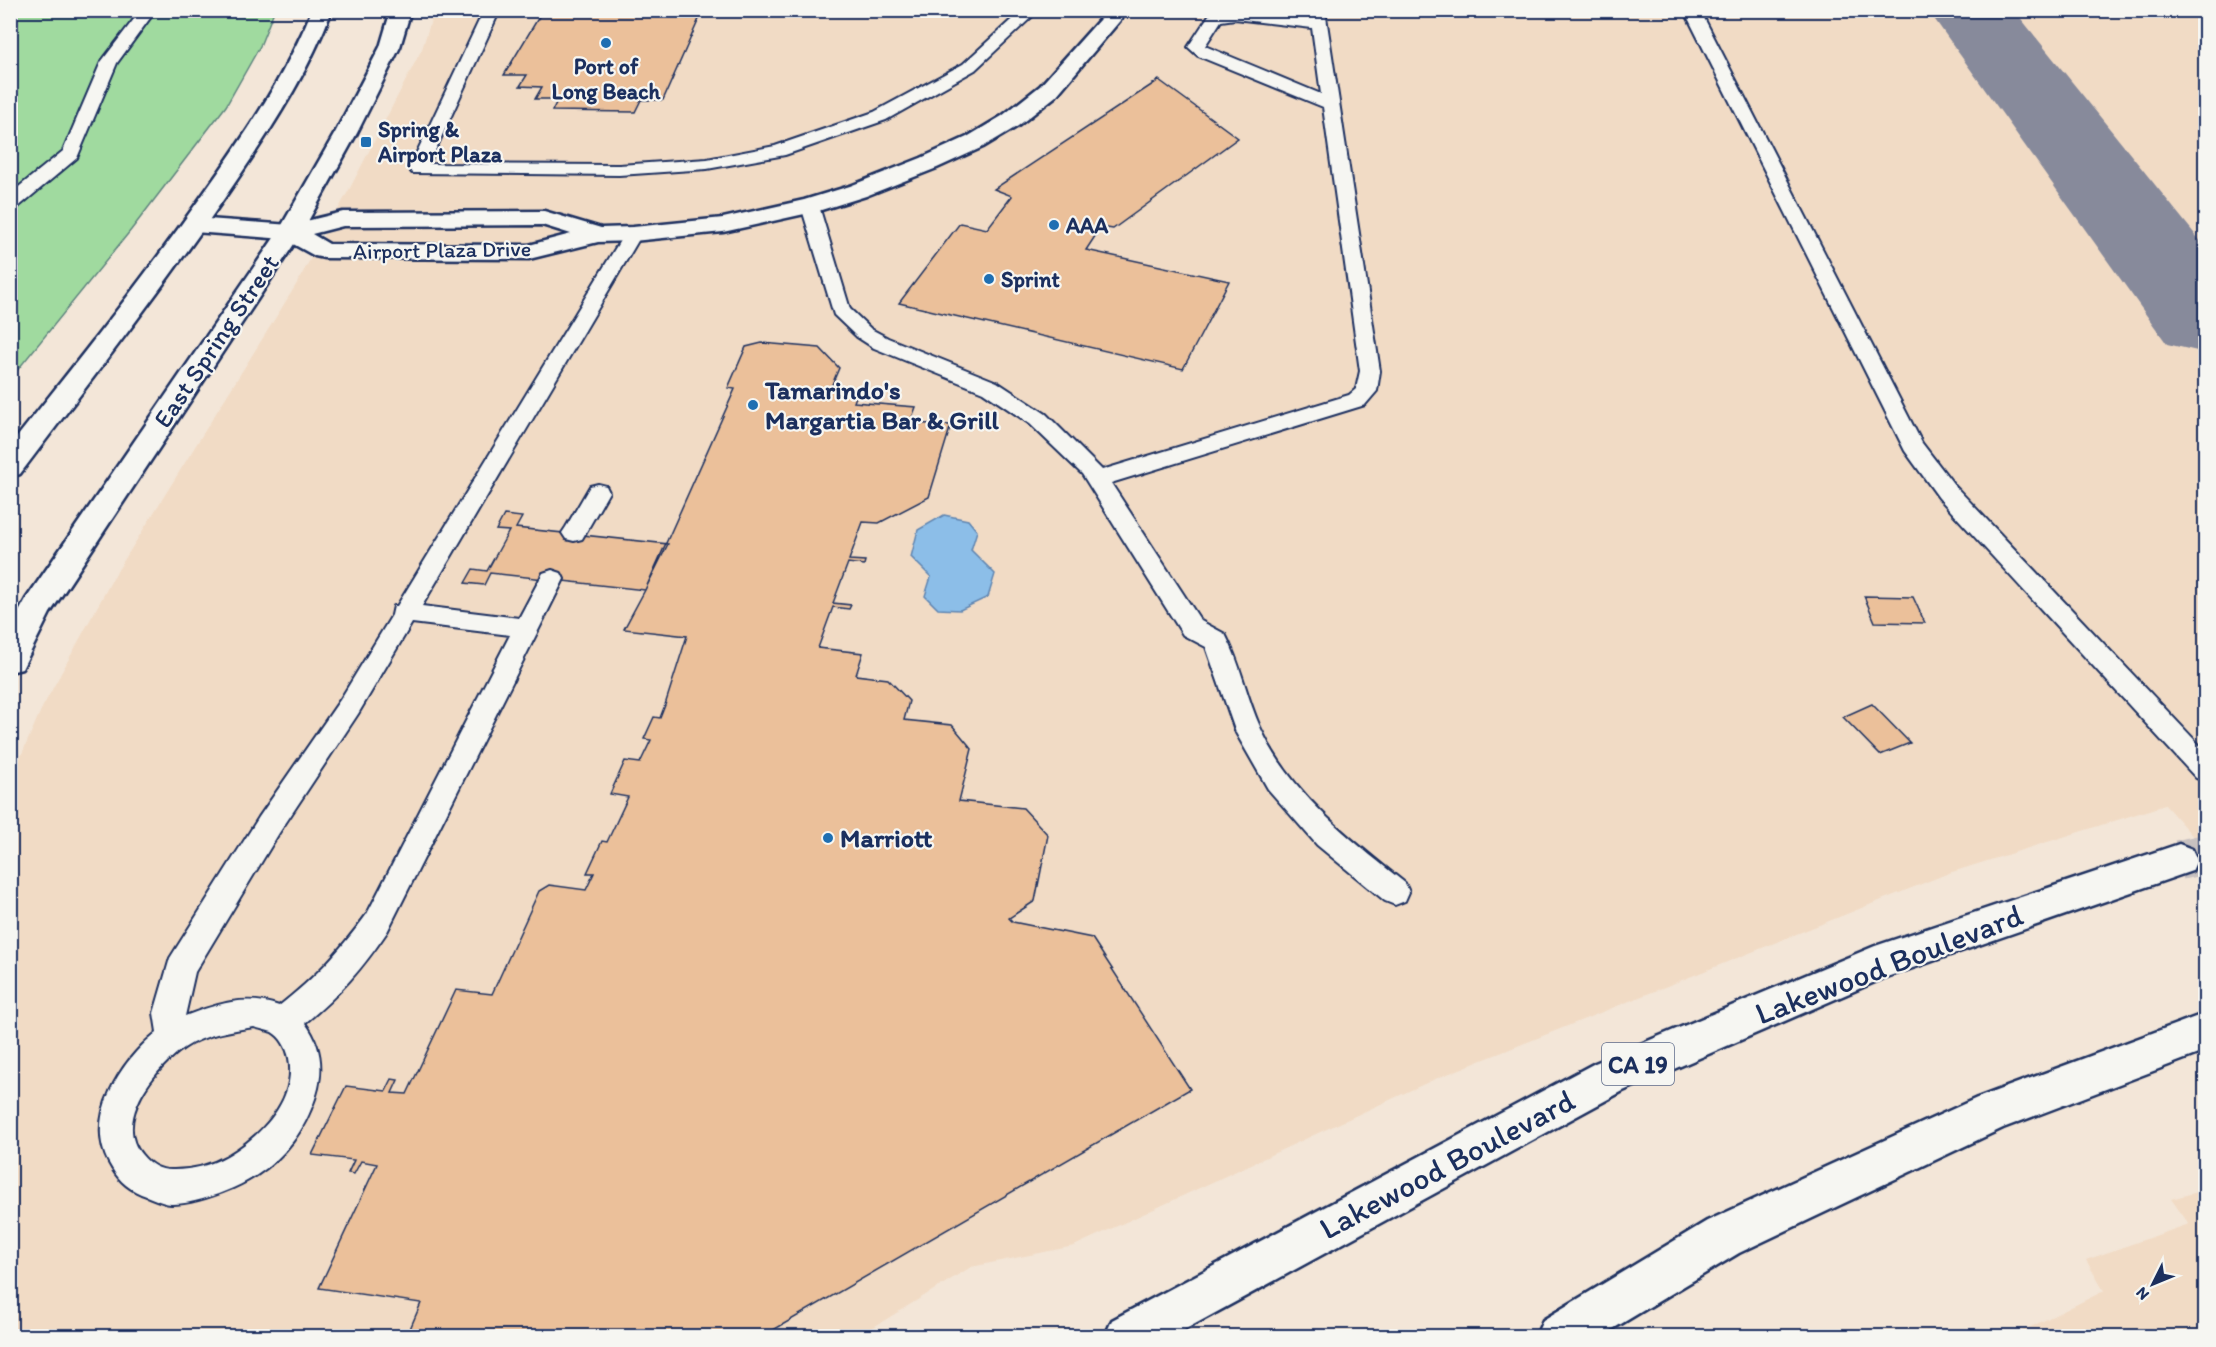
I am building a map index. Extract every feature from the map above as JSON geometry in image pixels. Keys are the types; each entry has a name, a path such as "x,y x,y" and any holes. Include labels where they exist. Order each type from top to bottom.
{"main road":[{"path":"10,467 194,225 267,118 308,48 322,10"},
{"name":"East Spring Street","path":"10,660 37,607 290,232 346,133 390,47 401,10"},
{"name":"Airport Plaza Drive","path":"290,232 324,251 529,252 598,235 723,225 810,206 858,191 930,163 975,142 1010,121 1048,91 1119,10"},
{"name":"Airport Plaza Drive","path":"194,225 290,232 343,219 544,218 598,235"},
{"name":"Lakewood Boulevard","path":"1128,1336 1609,1077 1875,964 2180,860"},
{"path":"1558,1336 1723,1237 1992,1112 2205,1032"}],"lane":[{"path":"10,204 71,154 109,62 149,10"},
{"path":"492,10 418,169 619,170 708,164 779,151 880,116 969,67 1032,10"},
{"path":"1692,10 1913,446 1947,492 2205,770"},
{"path":"1096,480 1357,400 1366,391 1370,371 1331,104 1318,17 1220,15 1215,18 1196,47 1204,53 1331,104"},
{"path":"810,206 841,311 864,333 881,343 990,387 1038,418 1090,469 1192,628 1216,641 1249,733 1278,782 1327,837 1395,892"},
{"path":"172,1038 170,1013 180,968 269,825 349,707 633,234"},
{"path":"574,534 598,492"},
{"path":"283,1022 322,990 350,961 377,923 552,579"},
{"path":"404,613 526,628"},
{"path":"254,1013 283,1022 301,1041 308,1069 300,1103 277,1137 245,1164 207,1182 168,1187 138,1177 120,1155 115,1124 127,1091 143,1065 172,1038 218,1018 254,1013"}],"shaded area":[{"path":"434,11 2205,11 2205,850 2165,805 1949,873 1435,1079 1074,1246 971,1267 859,1336 11,1336 11,779 41,710 113,578 296,285 350,188 422,49"},
{"path":"2205,1190 2205,1336 2012,1336 2104,1291 2086,1260 2189,1224 2171,1199"}],"green space":[{"path":"11,11 274,11 260,46 226,106 131,230 11,378"}],"water":[{"path":"944,515 968,520 977,531 971,550 995,574 988,597 960,610 938,609 925,596 931,577 911,557 918,530"}],"building":[{"name":"Port of Long Beach","path":"543,10 703,10 663,100 641,100 635,112 552,111 558,99 535,99 542,87 520,86 527,75 504,75"},
{"name":"AAA","path":"1159,80 1238,138 1113,229 1101,227 1086,250 1229,281 1183,369 899,303 960,223 987,229 1012,196 994,189"},
{"name":"Marriott","path":"762,343 820,348 839,368 831,387 859,389 854,402 916,407 910,423 951,425 929,497 879,523 863,522 849,560 865,561 864,565 848,563 833,603 851,605 849,609 833,607 818,648 863,653 856,675 888,679 909,701 904,720 952,725 972,749 959,801 1023,808 1048,835 1035,901 1009,918 1013,922 1092,938 1190,1089 763,1336 407,1336 421,1303 319,1288 377,1164 361,1161 354,1174 348,1173 354,1160 312,1155 346,1086 386,1091 392,1079 398,1080 392,1093 407,1094 456,990 492,994 539,891 549,885 586,890 594,873 587,873 602,841 607,842 628,797 610,794 625,761 640,763 651,740 644,739 654,717 660,718 687,636 624,629 645,590 735,389 728,388 746,347"},
{"path":"504,515 522,517 516,528 668,544 645,590 490,573 484,585 465,583 473,569 487,571 509,531 496,530"},
{"path":"1864,596 1913,597 1925,623 1875,622"},
{"path":"1872,704 1910,743 1880,755 1843,717"}],"taxiway":[{"path":"1970,10 2206,320"}],"tunnel":[{"path":"2179,860 2206,854"}],"place":[{"name":"Port of Long Beach","path":"606,43"},
{"name":"Spring & Airport Plaza","path":"366,142"},
{"name":"AAA","path":"1054,225"},
{"name":"Sprint","path":"989,279"},
{"name":"Tamarindo's Margartia Bar & Grill","path":"753,405"},
{"name":"Marriott","path":"828,838"}]}
